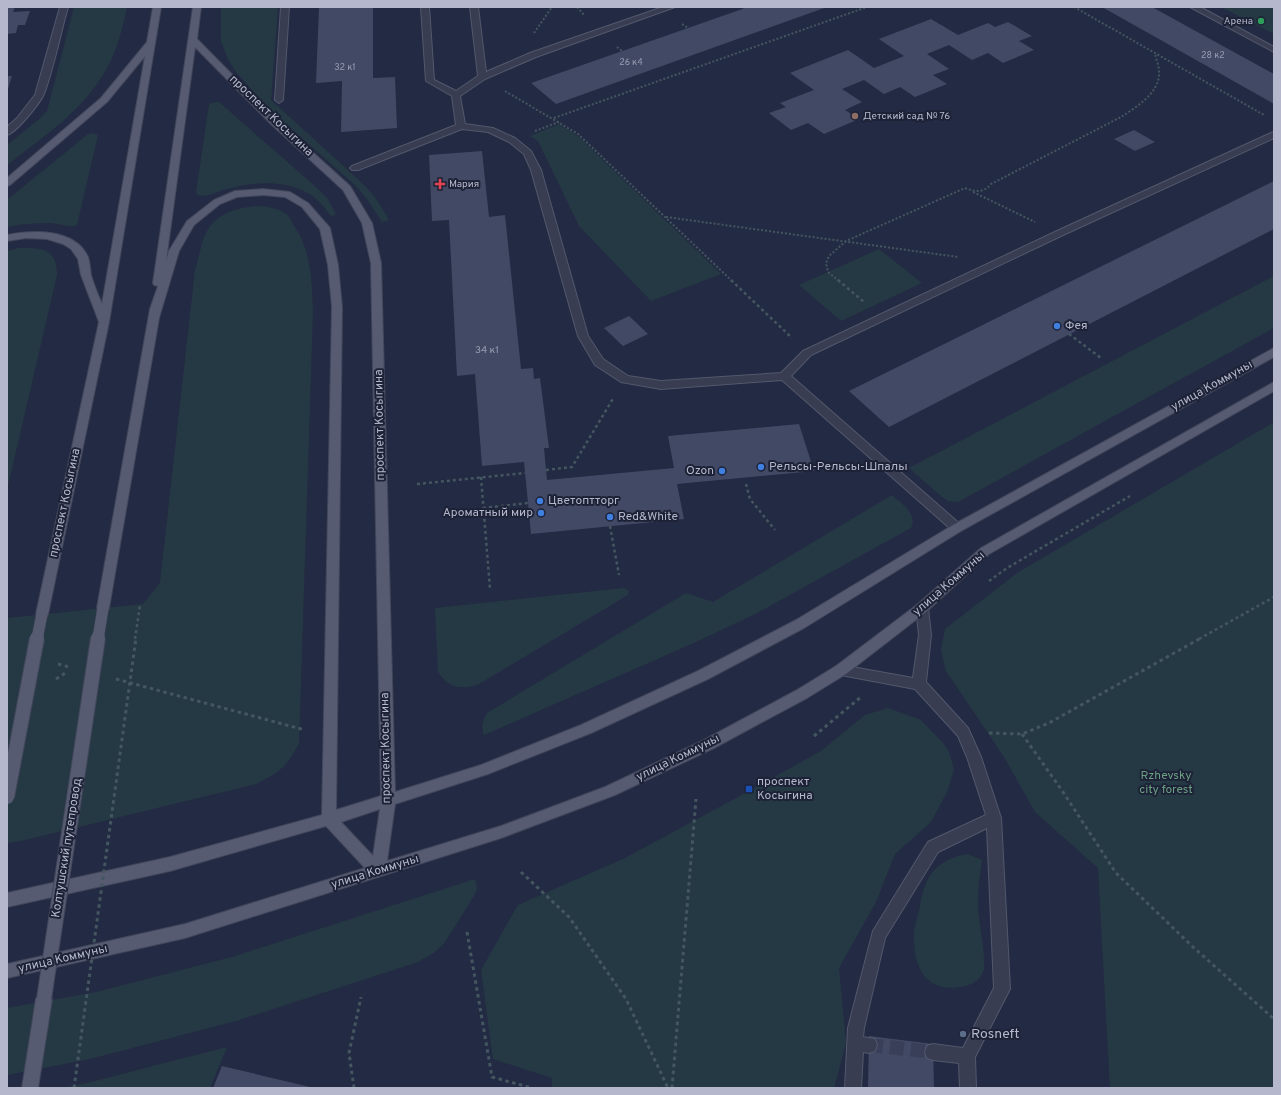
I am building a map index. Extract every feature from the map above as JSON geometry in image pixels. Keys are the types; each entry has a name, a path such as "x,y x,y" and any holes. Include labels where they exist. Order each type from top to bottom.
{"main road":[{"name":"проспект Косыгина","path":"7,798 42,614 104,322 157,7"},
{"path":"154,317 197,7"},
{"name":"проспект Косыгина","path":"192,39 274,122 347,188 367,223 376,263 388,801 378,871"},
{"name":"проспект Косыгина","path":"7,183 104,100 150,43"},
{"path":"154,317 174,251 190,223 217,202 235,194 263,192 287,194 306,205 325,228 334,265 337,307 329,819 378,871"},
{"path":"7,238 22,234 48,235 68,242 81,254 86,275 104,322"},
{"name":"Колтушский путепровод","path":"30,1088 103,608 154,317"},
{"name":"улица Коммуны","path":"7,900 170,864 329,819 483,770 586,729 703,675 800,624 957,528 1274,352"},
{"name":"улица Коммуны","path":"7,971 185,931 501,832 610,791 709,744 802,694 841,670 922,608 985,551 1274,386"}],"lane":[{"path":"7,132 20,120 39,95 64,7"},
{"path":"279,100 285,7"},
{"path":"425,7 430,81 456,95"},
{"path":"474,7 482,77"},
{"path":"456,95 482,77 533,56 671,7"},
{"path":"1194,7 1274,50"},
{"path":"456,95 461,126"},
{"path":"355,168 461,126 490,130 512,140 528,153 536,170 583,336 599,362 625,379 661,385 784,376 807,353 1060,233 1274,135"},
{"path":"784,376 957,528"},
{"path":"919,684 925,635 922,608"},
{"path":"841,670 919,684 964,732 974,757 994,818 1002,989 968,1056 968,1088"},
{"path":"853,1088 862,1045 856,1028 878,936 933,847 994,818"},
{"path":"933,1052 968,1056"}],"path":[{"path":"553,118 588,107 867,7"},
{"path":"1074,7 1267,117"},
{"path":"972,192 983,191 991,184 1121,117 1138,105 1156,87 1159,76 1155,53"},
{"path":"482,77 578,134 807,353"},
{"path":"883,318 828,272 826,263 829,256 846,241 964,188 1060,233"},
{"path":"666,217 998,263"},
{"path":"1069,334 1100,358"},
{"path":"546,470 572,467 625,379"},
{"path":"417,484 525,473"},
{"path":"481,477 490,589"},
{"path":"746,484 750,500 775,530"},
{"path":"983,585 1007,568 1137,492"},
{"path":"483,508 528,503"},
{"path":"610,526 619,575"},
{"path":"964,732 1022,734 1049,723 1274,597"},
{"path":"74,1088 140,604"},
{"path":"52,662 75,668"},
{"path":"113,678 305,730"},
{"path":"814,736 856,703 881,678"},
{"path":"1022,734 1061,789 1116,873 1193,947 1274,1019"},
{"path":"672,1088 696,798"},
{"path":"521,872 569,917 626,999 668,1088"},
{"path":"467,932 492,1076 532,1088"},
{"path":"354,1088 349,1053 361,997"}],"green space":[{"path":"74,7 127,7 114,54 102,76 79,106 52,131 7,165 7,145 47,111"},
{"path":"221,7 278,7 271,100 360,181 375,197 389,220 382,222 367,199 354,184 280,119 236,72 228,59 221,41"},
{"name":"Арена","path":"1221,7 1274,7 1274,34"},
{"path":"219,102 317,188 328,199 336,215 331,216 319,202 308,193 286,185 266,183 246,185 209,195 198,195 196,193 209,104"},
{"path":"559,124 578,136 721,274 651,301 579,226 538,141 530,136"},
{"path":"92,133 98,135 77,225 70,226 44,223 23,224 7,227 7,200 88,134"},
{"path":"259,206 280,210 290,218 304,244 312,288 313,311 299,743 282,768 256,784 21,841 7,843 7,618 143,604 160,583 195,270 203,240 207,231 217,219 237,209"},
{"path":"18,248 40,249 51,254 56,266 57,275 7,490 7,251"},
{"path":"879,249 922,283 841,321 799,285"},
{"path":"1274,276 1274,328 958,502 948,501 909,468"},
{"name":"Rzhevsky city forest","path":"1274,422 1274,1088 1110,1088 1098,868 1035,812 1004,757 946,671 941,650 945,629 1017,573"},
{"path":"892,495 911,514 913,523 911,528 755,614 696,642 484,735 482,724 487,713 686,593 713,602"},
{"path":"624,588 629,591 628,595 479,684 467,687 456,686 446,681 438,672 435,608"},
{"path":"888,708 921,720 943,743 949,752 954,769 948,790 931,822 895,854 876,902 839,968 846,1043 834,1088 552,1088 552,1078 493,1059 481,970 518,905 625,858 821,751 865,715"},
{"path":"968,854 982,860 978,903 984,969 979,978 971,984 952,988 932,983 920,968 914,947 915,926 926,882 931,874 948,860"},
{"path":"475,879 477,888 474,896 445,942 434,953 418,962 236,1021 90,1059 7,1075 7,1008 96,992 232,957"},
{"path":"227,1047 210,1088 63,1088 87,1083"}],"building":[{"path":"7,7 15,7 13,12 30,11 25,25 18,25 16,33 7,34"},
{"path":"319,7 373,7 373,78 395,77 397,128 341,132 342,81 316,83"},
{"path":"748,7 827,7 556,104 531,83"},
{"path":"1102,7 1152,7 1274,74 1274,104"},
{"path":"931,19 958,35 988,23 995,27 1008,22 1032,36 1019,41 1034,50 1003,63 988,53 972,60 949,45 927,54 949,69 933,75 947,84 915,97 900,87 884,94 864,80 842,89 862,102 845,110 859,119 824,134 808,123 791,130 769,113 786,107 780,103 814,90 790,73 848,50 874,68 904,56 879,39"},
{"path":"7,76 12,76 7,92"},
{"path":"1134,130 1155,142 1135,151 1114,139"},
{"path":"482,151 489,217 505,215 521,369 533,368 534,379 540,378 549,448 544,448 547,480 674,468 668,436 799,424 814,471 677,484 684,519 531,534 524,462 482,466 475,374 457,376 449,220 432,221 429,155"},
{"path":"1274,181 1274,229 889,427 849,391"},
{"path":"629,316 648,334 623,346 604,328"},
{"path":"869,1036 933,1044 934,1088 868,1088"},
{"path":"222,1066 310,1087 310,1088 213,1088"}],"tunnel":[{"path":"869,1045 933,1052"}],"place":[{"name":"Арена","path":"1261,21"},
{"name":"Детский сад № 76","path":"855,116"},
{"name":"Мария","path":"440,184"},
{"name":"Фея","path":"1057,326"},
{"name":"Рельсы-Рельсы-Шпалы","path":"761,467"},
{"name":"Ozon","path":"722,471"},
{"name":"Цветоптторг","path":"540,501"},
{"name":"Ароматный мир","path":"541,513"},
{"name":"Red&White","path":"610,517"},
{"name":"проспект Косыгина","path":"749,789"},
{"name":"Rosneft","path":"963,1034"}]}
